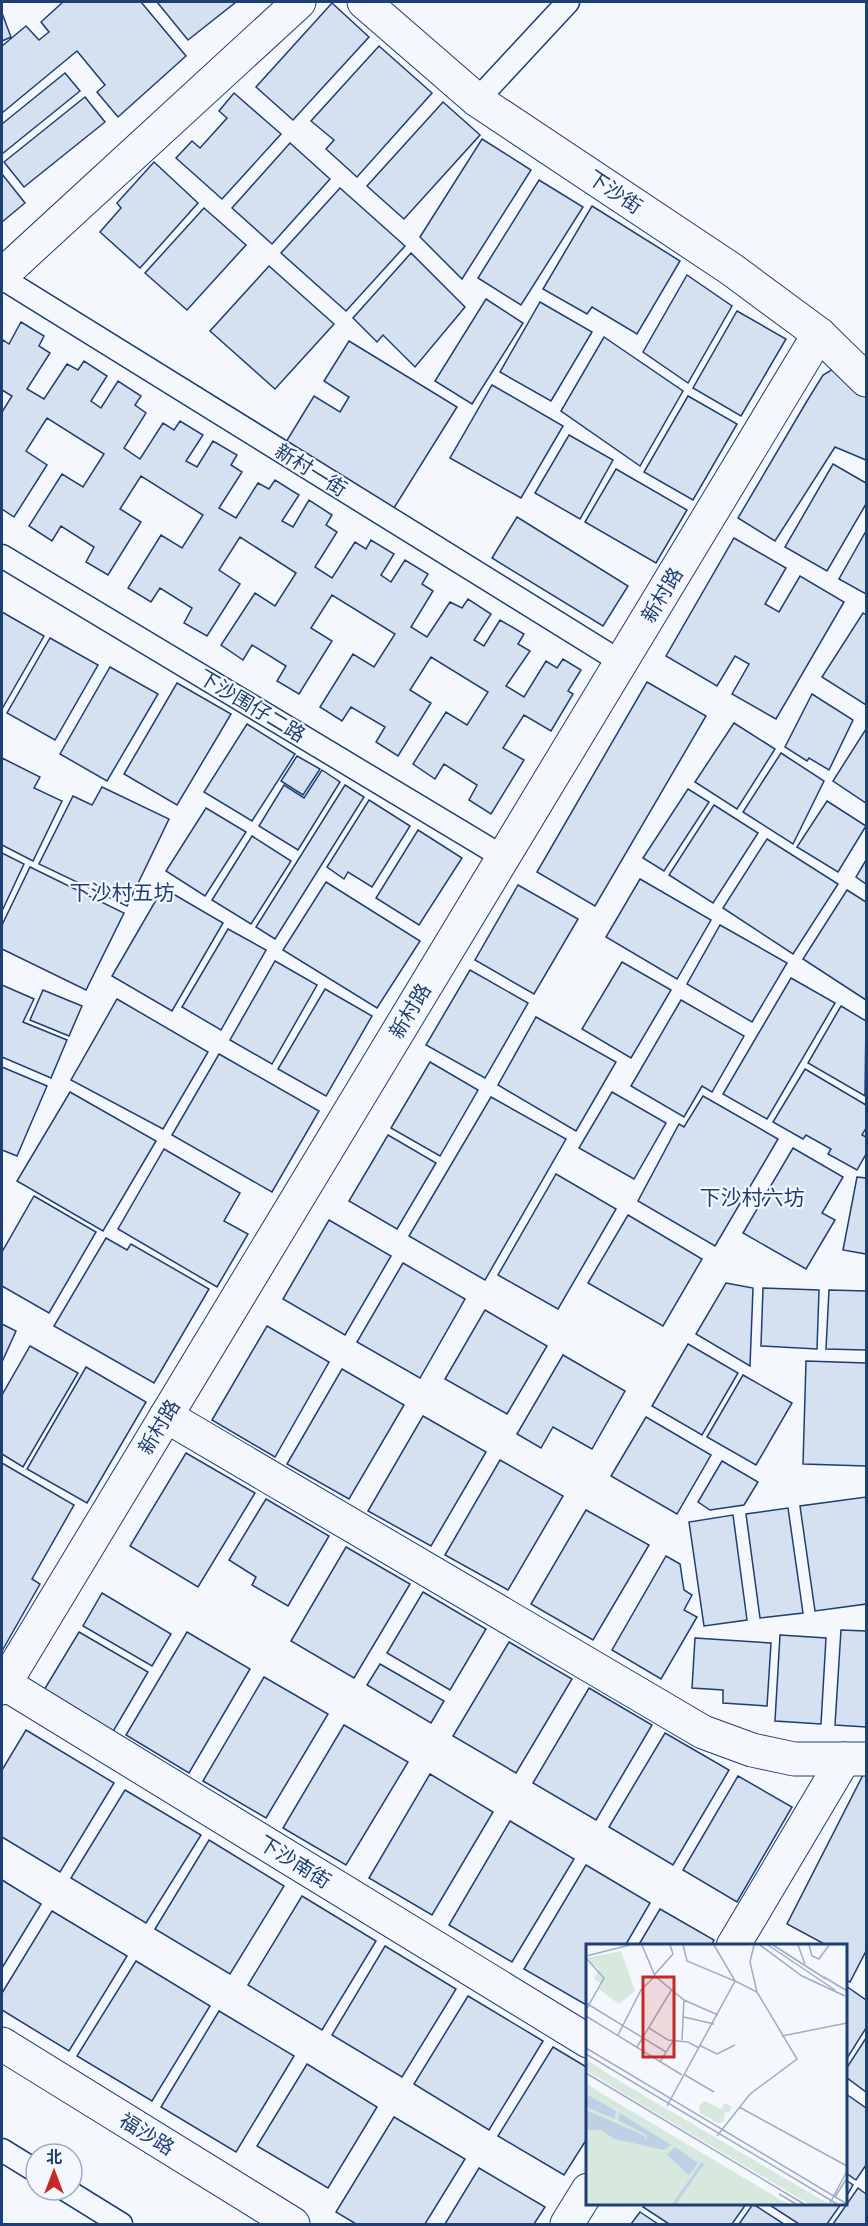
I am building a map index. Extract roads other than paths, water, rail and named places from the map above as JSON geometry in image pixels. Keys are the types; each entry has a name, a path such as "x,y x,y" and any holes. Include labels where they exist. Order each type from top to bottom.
{"street":[{"path":"2,276 299,2"},
{"name":"下沙街","path":"364,2 477,100 731,269 819,334 867,380"},
{"name":"新村路","path":"2,1684 819,334"},
{"path":"166,1416 703,1732 752,1750 794,1759 855,1759"},
{"name":"下沙南街","path":"2,1684 586,2040"},
{"path":"734,1944 855,1759"},
{"name":"福沙路","path":"2,2044 293,2224"},
{"path":"567,2224 586,2193"}],"lane":[{"path":"477,100 568,2"},
{"name":"新村一街","path":"2,276 621,662"},
{"name":"下沙围仔二路","path":"2,556 504,857"},
{"path":"2,2150 24,2164"},
{"path":"84,2201 121,2224"}],"district":[{"name":"下沙村五坊","path":"122,893"},
{"name":"下沙村六坊","path":"752,1198"}]}
